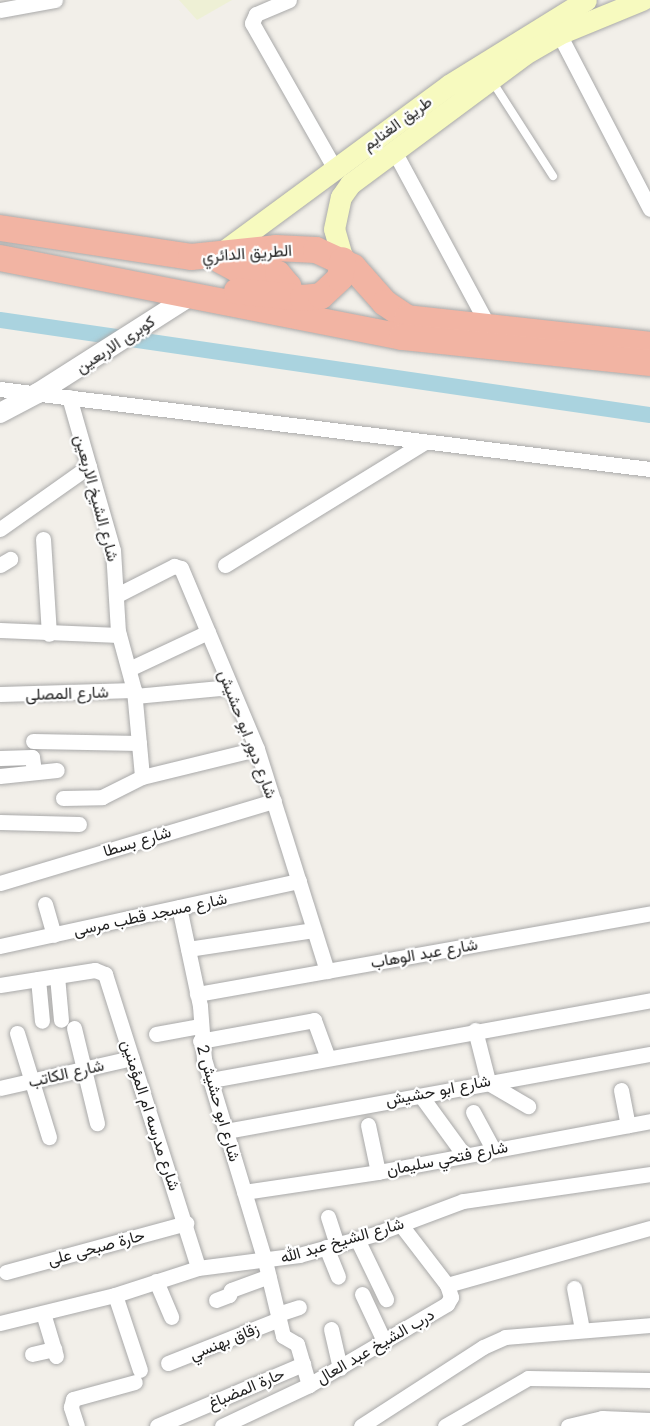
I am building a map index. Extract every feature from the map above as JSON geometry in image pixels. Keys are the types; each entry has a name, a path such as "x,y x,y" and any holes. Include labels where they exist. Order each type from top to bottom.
{"highway":[{"name":"الطريق الدائري","path":"1,224 191,257 302,249 343,260 399,314 416,320 650,345"},
{"path":"216,256 237,269 278,274 288,286 288,297"},
{"path":"0,258 192,295 299,320 402,337 650,363"},
{"path":"192,295 217,290 312,298 328,292 340,278 343,260"}],"main road":[{"name":"طريق الغنايم","path":"216,256 481,64 586,0"},
{"name":"طريق الغنايم","path":"343,260 334,229 341,197 350,184 489,77 559,34 642,0"}],"street":[{"path":"0,10 55,0"},
{"path":"290,0 256,14 252,23 335,169"},
{"path":"559,34 650,209"},
{"path":"393,149 489,327"},
{"name":"كوبرى الاربعين","path":"0,413 38,393 192,295"},
{"path":"0,389 650,469"},
{"name":"شارع الشيخ الاربعين","path":"69,397 108,531 119,594 119,635 130,668 135,693 142,777"},
{"path":"225,565 425,442"},
{"path":"0,529 89,466"},
{"path":"43,539 49,634"},
{"name":"شارع دبور ابو حشيش","path":"119,594 178,566 257,749 327,971"},
{"path":"0,630 49,634 119,635"},
{"path":"130,668 208,632"},
{"name":"شارع المصلى","path":"0,694 135,693 231,687"},
{"path":"33,741 139,742"},
{"path":"63,798 102,797 142,777 257,749"},
{"path":"0,758 32,756 34,772"},
{"path":"0,776 57,770"},
{"name":"شارع بسطا","path":"0,883 274,801"},
{"path":"0,822 79,824"},
{"name":"شارع مسجد قطب مرسى","path":"1,942 54,935 299,881"},
{"path":"45,904 54,935"},
{"name":"شارع ابو حشيش 2","path":"179,907 197,994 200,1034 211,1080 265,1261 278,1317"},
{"name":"شارع عبد الوهاب","path":"197,994 650,913"},
{"path":"188,949 314,930"},
{"name":"شارع مدرسه ام المؤمنين","path":"57,976 95,970 105,974 186,1222 198,1268"},
{"path":"0,985 57,976 61,1020"},
{"path":"38,979 42,1021"},
{"path":"211,1080 475,1030 650,1000"},
{"path":"156,1034 200,1034 314,1020 328,1058"},
{"path":"75,1028 97,1123"},
{"path":"475,1030 487,1081 528,1106"},
{"path":"17,1033 49,1137"},
{"name":"شارع ابو حشيش","path":"226,1131 421,1096 487,1081 650,1054"},
{"name":"شارع الكاتب","path":"0,1088 132,1058"},
{"path":"621,1090 628,1125"},
{"path":"421,1096 464,1155"},
{"path":"473,1112 493,1149"},
{"name":"شارع فتحي سليمان","path":"244,1192 378,1172 650,1121"},
{"path":"368,1125 378,1172"},
{"name":"شارع الشيخ عبد الله","path":"0,1323 115,1295 198,1268 265,1261 332,1246 401,1225 463,1201 650,1174"},
{"path":"328,1217 338,1277"},
{"name":"حارة صبحى على","path":"6,1272 186,1222"},
{"path":"401,1225 447,1286 650,1228"},
{"path":"357,1239 386,1299"},
{"path":"222,1301 230,1290 269,1276"},
{"path":"156,1281 171,1317"},
{"name":"درب الشيخ عبد العال","path":"222,1426 309,1385 449,1303 447,1286"},
{"path":"574,1288 582,1329"},
{"path":"362,1293 384,1341"},
{"path":"77,1426 71,1407 73,1399 137,1376 115,1295"},
{"name":"زقاق بهنسي","path":"168,1363 299,1307"},
{"path":"32,1354 55,1352 43,1313"},
{"path":"278,1317 284,1338 297,1343 309,1385"},
{"path":"361,1426 494,1341 517,1334 650,1325"},
{"path":"331,1329 340,1368"},
{"name":"حارة المضباغ","path":"157,1426 303,1364"},
{"path":"445,1426 528,1378 650,1380"},
{"path":"568,1426 602,1418 650,1420"}],"lane":[{"path":"489,77 553,176"}],"green space":[{"path":"179,0 232,0 197,20"}],"waterway":[{"path":"0,320 650,415"}]}
